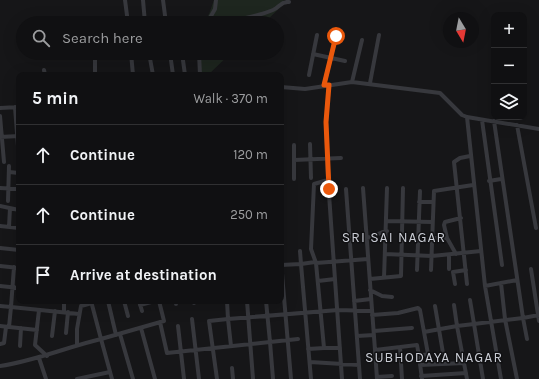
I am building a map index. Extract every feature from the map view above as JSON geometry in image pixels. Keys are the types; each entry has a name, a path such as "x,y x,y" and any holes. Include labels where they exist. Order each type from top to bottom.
{"street":[{"path":"125,0 127,16"},
{"path":"143,0 144,16"},
{"path":"163,0 165,16"},
{"path":"211,16 215,9 216,0"},
{"path":"254,16 273,10 284,2 289,2"},
{"path":"309,75 318,35"},
{"path":"370,83 379,35"},
{"path":"336,36 327,85 326,122 328,180 342,379"},
{"path":"352,82 362,40"},
{"path":"313,54 345,61"},
{"path":"95,60 95,72"},
{"path":"132,60 133,72"},
{"path":"150,60 152,72"},
{"path":"171,60 173,72"},
{"path":"183,60 185,72"},
{"path":"200,60 200,72"},
{"path":"284,87 304,89 352,82 370,83 440,93 462,115 467,117 539,129"},
{"path":"0,108 16,107"},
{"path":"0,116 4,162"},
{"path":"467,117 473,185 485,286 501,379"},
{"path":"482,120 489,181 502,265"},
{"path":"494,121 501,179 527,339"},
{"path":"518,125 536,228"},
{"path":"1,137 16,136"},
{"path":"310,144 311,178"},
{"path":"294,145 294,179"},
{"path":"467,284 454,162 460,158 470,156"},
{"path":"294,160 341,158"},
{"path":"8,201 9,166"},
{"path":"9,172 16,173"},
{"path":"489,181 501,179"},
{"path":"324,348 318,281 311,249 314,184 328,180"},
{"path":"431,270 434,191 473,185"},
{"path":"0,188 16,189"},
{"path":"363,188 377,378 392,376"},
{"path":"384,278 388,221 387,188"},
{"path":"370,279 401,276 403,188"},
{"path":"346,189 360,379"},
{"path":"418,270 418,222 420,191"},
{"path":"420,202 433,202"},
{"path":"0,206 16,209"},
{"path":"9,227 10,208"},
{"path":"456,254 447,238 444,225 445,222 460,218"},
{"path":"388,221 432,222"},
{"path":"0,226 16,228"},
{"path":"367,238 374,237 380,232 387,231"},
{"path":"432,238 447,238"},
{"path":"0,248 16,250"},
{"path":"300,251 311,379"},
{"path":"386,254 432,256 481,251"},
{"path":"449,255 449,269"},
{"path":"284,265 368,259"},
{"path":"0,266 16,268"},
{"path":"531,269 539,321"},
{"path":"455,284 453,272 466,270"},
{"path":"0,344 4,343 11,307 12,287 16,272"},
{"path":"318,281 335,279"},
{"path":"485,286 517,280"},
{"path":"501,283 505,319 517,379"},
{"path":"0,286 16,288"},
{"path":"370,290 382,296 392,297"},
{"path":"284,294 291,379"},
{"path":"354,300 371,299"},
{"path":"470,300 483,379"},
{"path":"65,304 66,333"},
{"path":"77,345 79,314 81,306 86,304"},
{"path":"92,304 112,379"},
{"path":"109,304 133,379"},
{"path":"125,304 128,316"},
{"path":"140,304 142,311"},
{"path":"0,366 48,356 77,345 164,321 159,304"},
{"path":"227,304 231,346"},
{"path":"247,304 253,379"},
{"path":"266,304 273,379"},
{"path":"454,305 467,379"},
{"path":"0,306 79,314"},
{"path":"436,306 443,353"},
{"path":"203,321 338,310 372,313 398,313 418,308 420,310 428,354 419,356"},
{"path":"39,310 35,345 48,356"},
{"path":"52,336 54,311"},
{"path":"424,332 491,320 523,318 539,315"},
{"path":"192,319 197,349 199,379"},
{"path":"209,321 217,379"},
{"path":"160,322 167,353 213,347 298,340"},
{"path":"0,326 37,330"},
{"path":"178,326 184,379"},
{"path":"20,346 21,328"},
{"path":"141,328 155,379"},
{"path":"357,336 412,328"},
{"path":"375,350 418,345 422,378 449,377 466,373"},
{"path":"308,349 340,348"},
{"path":"400,348 402,379"},
{"path":"39,358 46,379"},
{"path":"376,360 390,358"},
{"path":"310,362 359,365"},
{"path":"420,365 464,363"},
{"path":"232,368 233,379"},
{"path":"77,379 110,372"}],"shaded area":[{"path":"214,0 283,0 286,2 271,16 208,16"},
{"path":"199,60 224,60 211,72 200,72"}],"district":[{"name":"SRI SAI NAGAR","path":"394,237"},
{"name":"SUBHODAYA NAGAR","path":"434,357"}],"route":[{"path":"329,189 326,122 329,85 324,85 336,36"}]}
